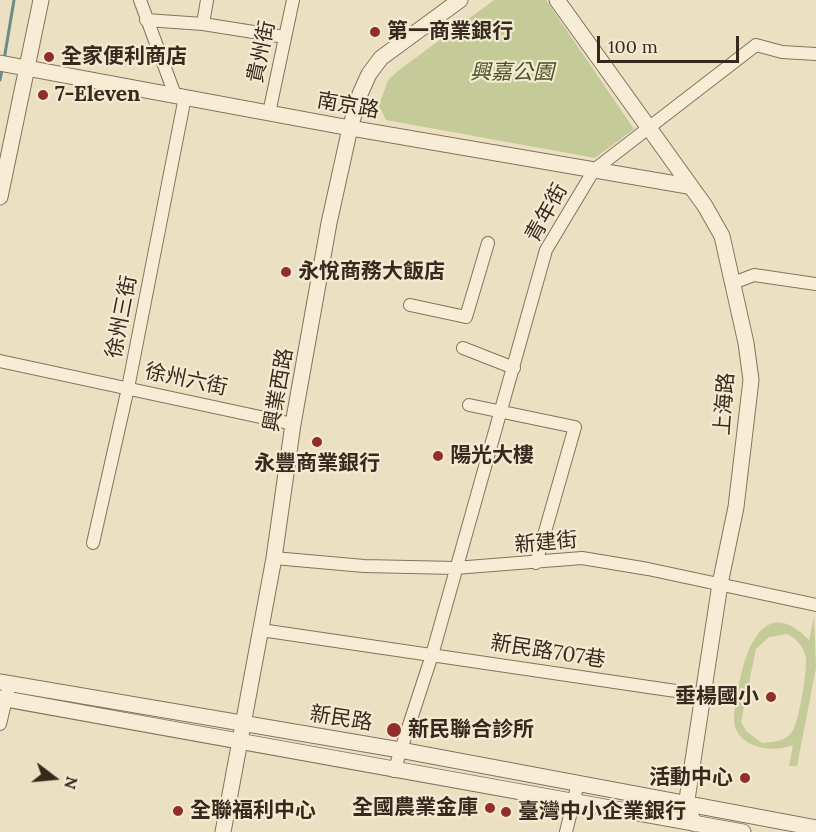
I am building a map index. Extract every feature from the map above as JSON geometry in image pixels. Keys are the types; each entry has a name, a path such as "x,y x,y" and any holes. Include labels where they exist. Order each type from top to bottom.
{"street":[{"path":"0,197 14,66 41,0"},
{"path":"140,0 146,20 180,96"},
{"path":"203,24 207,0"},
{"name":"貴州街","path":"269,113 293,0"},
{"name":"興業西路","path":"223,832 274,558 294,424 329,223 350,128 360,94 369,74 381,58 460,0"},
{"name":"上海路","path":"557,0 646,128 705,206 722,236 751,380 736,507 720,584 686,806"},
{"path":"146,20 203,24 285,37"},
{"name":"青年街","path":"455,568 502,412 546,250 594,170 756,45 782,52 816,54"},
{"name":"南京路","path":"14,66 350,128 688,186"},
{"name":"徐州三街","path":"93,543 128,388 180,96"},
{"path":"410,305 466,317 488,243"},
{"path":"733,283 754,275 816,284"},
{"path":"463,348 514,368"},
{"name":"徐州六街","path":"0,361 294,424"},
{"path":"469,405 575,427 536,562"},
{"name":"新建街","path":"274,558 364,566 455,568 582,558 816,605"},
{"path":"394,771 432,655 455,568"},
{"name":"新民路707巷","path":"261,630 703,695"},
{"path":"0,724 5,683"},
{"name":"新民路","path":"5,683 400,750 813,829"},
{"name":"新民路","path":"3,699 574,802 695,828 743,832"},
{"path":"566,832 578,783"},
{"path":"686,806 695,828"}],"green space":[{"name":"興嘉公園","path":"494,0 546,0 634,129 595,158 386,120 379,106 388,80"},
{"path":"814,617 816,668 797,766 789,766 793,745 784,748 764,748 754,746 739,735 735,727 734,716 736,701 750,647 764,628 773,623 783,623 795,628 809,640","holes":["787,634 802,647 806,659 804,685 795,726 786,738 762,743 746,731 741,722 756,649 769,637"]}],"waterway":[{"path":"4,60 14,0"},
{"path":"0,80 2,70"}],"place":[{"name":"第一商業銀行","path":"375,32"},
{"name":"全家便利商店","path":"49,57"},
{"name":"7-Eleven","path":"43,95"},
{"name":"永悅商務大飯店","path":"286,272"},
{"name":"永豐商業銀行","path":"317,442"},
{"name":"陽光大樓","path":"438,456"},
{"name":"垂楊國小","path":"771,697"},
{"name":"新民聯合診所","path":"394,730"},
{"name":"活動中心","path":"745,778"},
{"name":"全國農業金庫","path":"490,808"},
{"name":"全聯福利中心","path":"178,811"},
{"name":"臺灣中小企業銀行","path":"506,812"}]}
